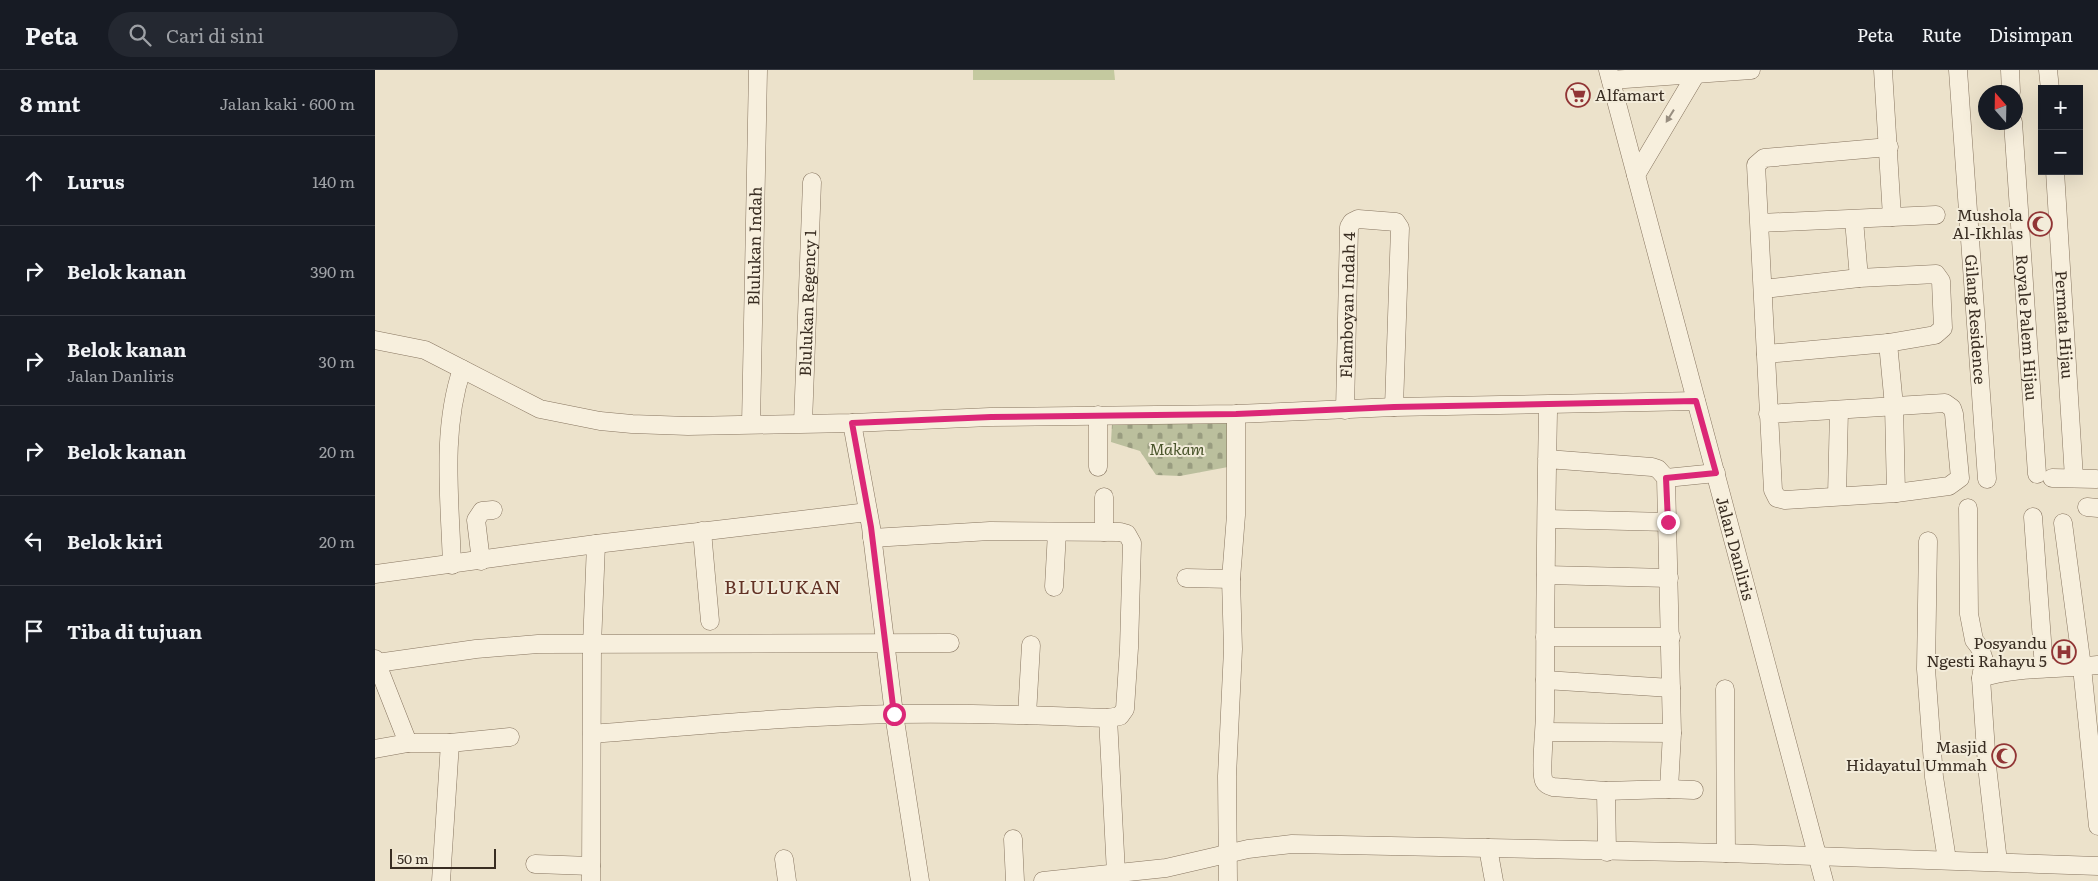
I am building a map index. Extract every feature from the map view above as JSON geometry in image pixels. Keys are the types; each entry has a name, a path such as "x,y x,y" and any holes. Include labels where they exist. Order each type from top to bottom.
{"street":[{"name":"Blulukan Indah","path":"751,424 758,70"},
{"path":"1609,75 1696,74 1751,70"},
{"path":"1883,70 1892,217"},
{"name":"Gilang Residence","path":"1958,70 1987,479"},
{"path":"2010,70 2011,85"},
{"path":"2048,70 2049,85"},
{"path":"1636,175 1696,74"},
{"name":"Jalan Danliris","path":"1609,75 1824,881"},
{"name":"Royale Palem Hijau","path":"2014,130 2045,476 2074,478"},
{"path":"1768,414 1940,402 1950,406 1954,414 1960,478 1949,486 1897,493 1785,500 1777,498 1773,490 1768,414 1764,289 1756,165 1761,159 1889,147"},
{"name":"Permata Hijau","path":"2055,175 2074,478"},
{"name":"Blulukan Regency 1","path":"803,423 812,182"},
{"path":"1760,224 1935,215"},
{"name":"Flamboyan Indah 4","path":"1345,410 1349,227 1352,222 1358,220 1396,222 1400,228 1394,407"},
{"path":"1854,220 1859,278"},
{"path":"1764,289 1859,278 1936,274 1940,277 1941,331 1935,335 1888,343 1766,354"},
{"path":"375,340 425,350 540,409 566,415 632,424 852,423 1098,415 1236,414 1394,407 1696,401"},
{"path":"1888,343 1894,406 1897,493"},
{"path":"452,565 449,420 455,390 462,369"},
{"path":"1837,496 1839,410"},
{"path":"1548,412 1543,774 1546,784 1553,787 1606,790 1694,790"},
{"path":"1228,881 1227,776 1233,649 1231,579 1236,515 1236,414"},
{"path":"1098,415 1098,467"},
{"path":"852,423 872,538 894,714 920,881"},
{"path":"1547,459 1651,467 1658,469 1666,478 1673,733 1669,789"},
{"path":"1666,478 1716,473"},
{"path":"2074,478 2095,479"},
{"path":"1104,497 1104,532"},
{"path":"1968,508 1969,614 1974,640 1980,648 1984,660 1981,678 1987,766 1997,862"},
{"path":"481,561 476,520 482,512 493,510"},
{"path":"375,574 596,544 868,512"},
{"path":"2033,518 2044,668"},
{"path":"1547,519 1668,522"},
{"path":"2063,523 2090,666 2098,826"},
{"path":"702,531 710,621"},
{"path":"593,734 744,722 894,714 1108,718 1120,716 1125,709 1132,543 1125,532 990,531 872,538"},
{"path":"1055,587 1057,532"},
{"path":"1928,541 1926,669 1934,777 1947,860"},
{"path":"535,864 591,873 592,645 596,544"},
{"path":"1546,575 1669,578"},
{"path":"1185,578 1231,579"},
{"path":"1545,636 1671,637"},
{"path":"409,742 376,661 538,644 885,645 950,643"},
{"path":"1027,715 1031,645"},
{"path":"1981,678 1993,674 2044,668 2090,666"},
{"path":"1545,680 1671,688"},
{"path":"1725,689 1727,853"},
{"path":"1108,718 1109,876"},
{"path":"1545,732 1673,733"},
{"path":"375,749 409,742 451,743 510,737"},
{"path":"441,881 451,743"},
{"path":"1606,790 1607,852"},
{"path":"1013,839 1015,881"},
{"path":"1043,881 1109,876 1167,868 1267,845 1292,844 1727,853 2098,866"},
{"path":"1488,848 1493,881"},
{"path":"784,859 787,881"}],"green space":[{"path":"973,70 1114,70 1115,80 973,80"},
{"name":"Makam","path":"1224,420 1229,424 1228,467 1180,476 1156,475 1140,451 1111,442 1112,424"}],"place":[{"name":"Alfamart","path":"1578,95"},
{"name":"Mushola Al-Ikhlas","path":"2040,224"},
{"name":"Posyandu Ngesti Rahayu 5","path":"2064,652"},
{"name":"Masjid Hidayatul Ummah","path":"2004,756"}],"district":[{"name":"BLULUKAN","path":"783,587"}],"route":[{"path":"894,714 871,527 852,423 991,417 1236,414 1394,407 1696,401 1716,473 1666,478 1668,522"}]}
